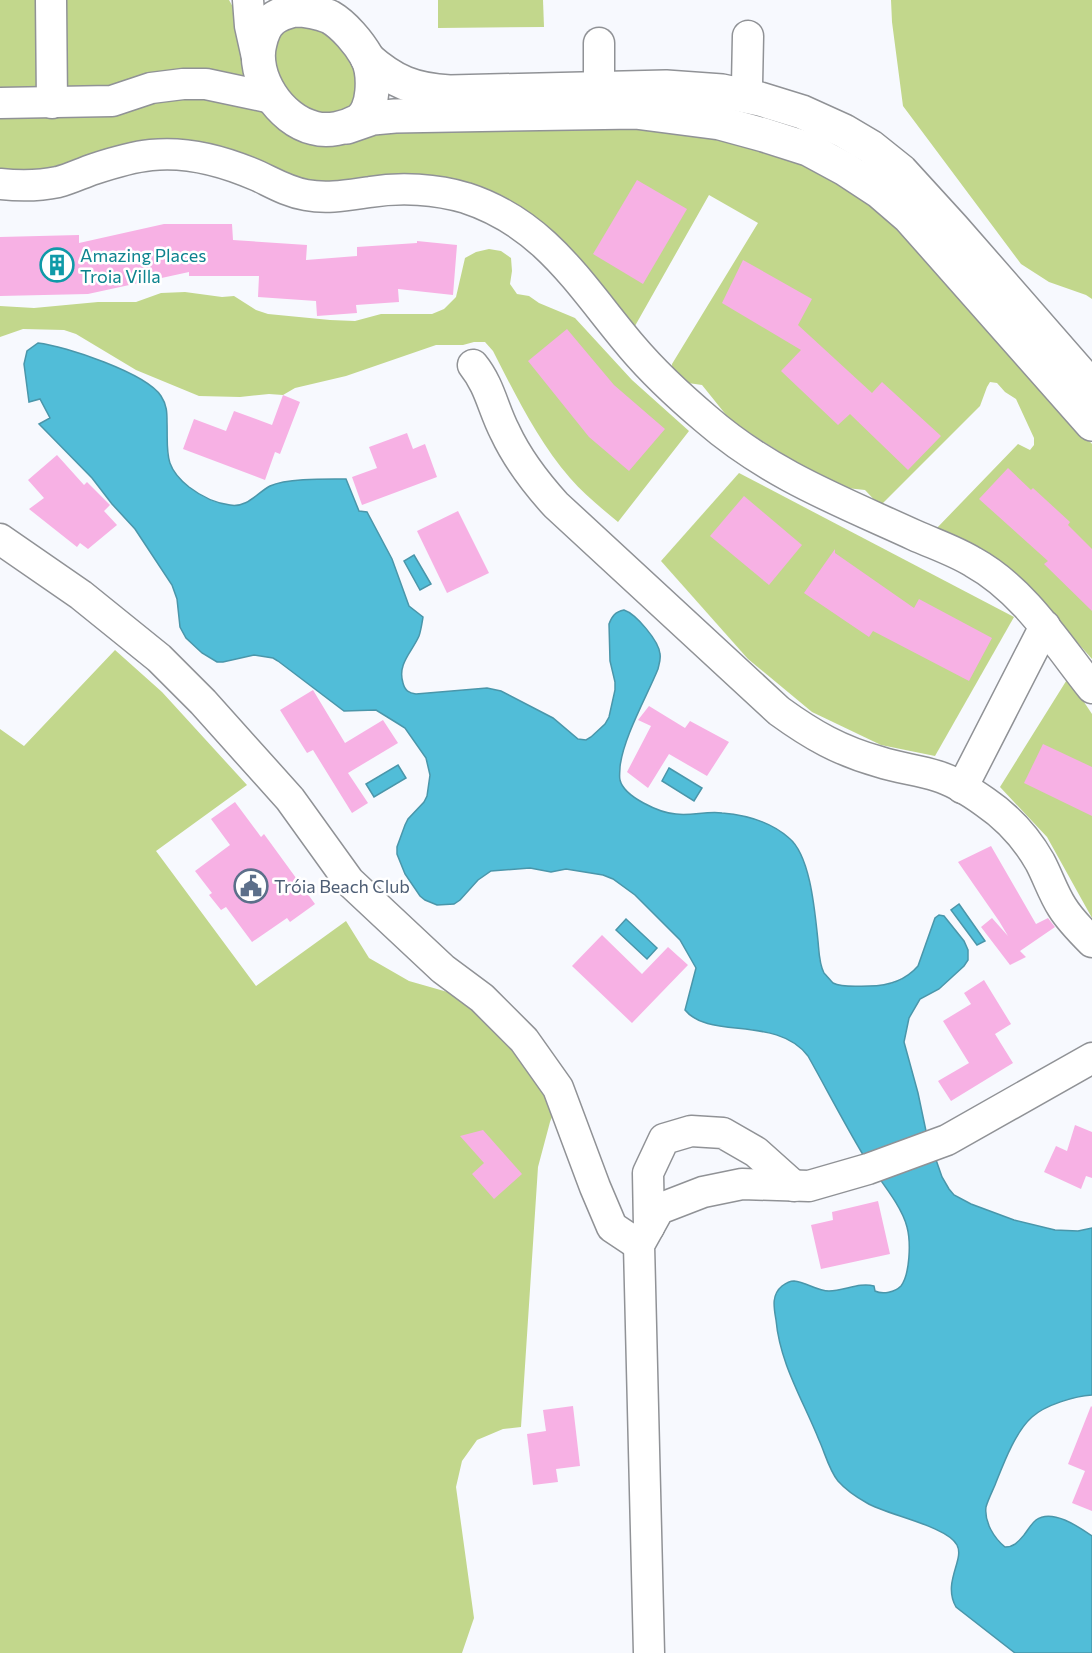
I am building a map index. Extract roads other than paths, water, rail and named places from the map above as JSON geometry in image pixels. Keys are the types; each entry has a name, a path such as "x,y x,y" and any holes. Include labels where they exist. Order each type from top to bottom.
{"main road":[{"path":"329,12 331,18 312,11 294,10 271,20 262,34 258,49 258,63 263,81 272,98 298,122 314,128 329,129 347,127 373,118 395,116 635,112 720,123 808,149 846,169 880,192 909,217 1092,424"},
{"path":"329,12 347,30 367,58 383,72 403,83 426,91 666,87 722,91 802,112 844,130 871,147 901,171 1092,387"},
{"path":"347,127 363,117 370,104 371,72 367,58"}],"street":[{"path":"51,0 52,103"},
{"path":"248,0 250,26 258,63"},
{"path":"745,96 748,36"},
{"path":"598,43 599,89"},
{"path":"0,103 112,101 151,88 183,84 206,84 272,98"},
{"path":"0,184 33,185 60,181 125,160 150,155 177,154 205,157 304,195 344,196 398,189 430,191 465,198 496,212 521,226 548,246 575,275 634,350 667,384 730,440 822,495 974,562 998,579 1023,602 1045,626 1092,688"},
{"path":"473,364 483,377 503,430 517,456 556,505 779,711 804,729 829,743 880,762 940,777 987,803 1029,844 1063,909 1092,942"},
{"path":"0,539 81,595 159,658 203,702 290,799 349,881 443,969 482,998 524,1040 558,1088 612,1227 644,1236"},
{"path":"962,788 1045,626"},
{"path":"644,1236 659,1209 704,1192 742,1184 809,1186 868,1169 947,1140 1092,1059"},
{"path":"649,1653 644,1236 648,1173 664,1139 691,1131 723,1132 756,1152 794,1185"}],"water":[{"path":"38,343 66,349 104,362 153,387 166,406 168,451 171,465 189,487 208,499 236,505 247,502 277,483 346,479 359,511 367,512 392,559 409,606 423,617 419,636 402,670 404,686 409,692 416,694 487,688 501,691 553,718 578,739 586,740 605,724 609,717 615,690 610,661 609,624 614,615 624,610 635,617 656,642 660,658 658,669 630,730 622,756 620,780 623,786 635,798 661,811 682,814 740,815 766,823 789,838 796,846 807,871 821,966 833,983 846,986 876,986 902,979 918,966 935,918 939,915 944,916 964,941 968,950 968,960 939,989 920,999 909,1018 904,1042 926,1131 942,1177 954,1195 1014,1220 1055,1230 1078,1231 1092,1228 1092,1395 1052,1405 1026,1423 1006,1459 986,1507 986,1513 991,1529 1005,1547 1016,1544 1034,1522 1042,1517 1050,1516 1065,1520 1092,1536 1092,1653 1015,1653 956,1607 951,1589 959,1551 951,1538 942,1532 863,1501 841,1484 830,1467 782,1352 774,1302 776,1293 783,1285 794,1281 825,1291 868,1285 874,1286 875,1291 878,1292 892,1291 901,1286 904,1281 909,1258 909,1241 907,1227 899,1208 862,1153 808,1056 795,1043 779,1036 762,1031 710,1024 696,1019 685,1010 696,968 680,940 635,895 613,879 603,875 566,869 551,872 530,868 491,871 478,880 454,904 437,905 420,896 405,874 397,854 397,847 408,819 427,796 430,775 426,758 405,728 376,710 344,711 273,658 254,655 217,662 202,653 186,638 180,627 177,599 172,585 135,529 92,478 39,424 50,418 40,399 29,402 24,364 27,351"},
{"path":"414,555 431,584 420,590 404,561"},
{"path":"398,765 406,778 374,797 366,784"},
{"path":"669,768 702,788 694,801 662,781"},
{"path":"959,904 985,941 977,945 951,910"},
{"path":"626,919 657,948 647,959 616,930"}],"place":[{"name":"Amazing Places Troia Villa","path":"57,265"},
{"name":"Tróia Beach Club","path":"251,886"}]}
